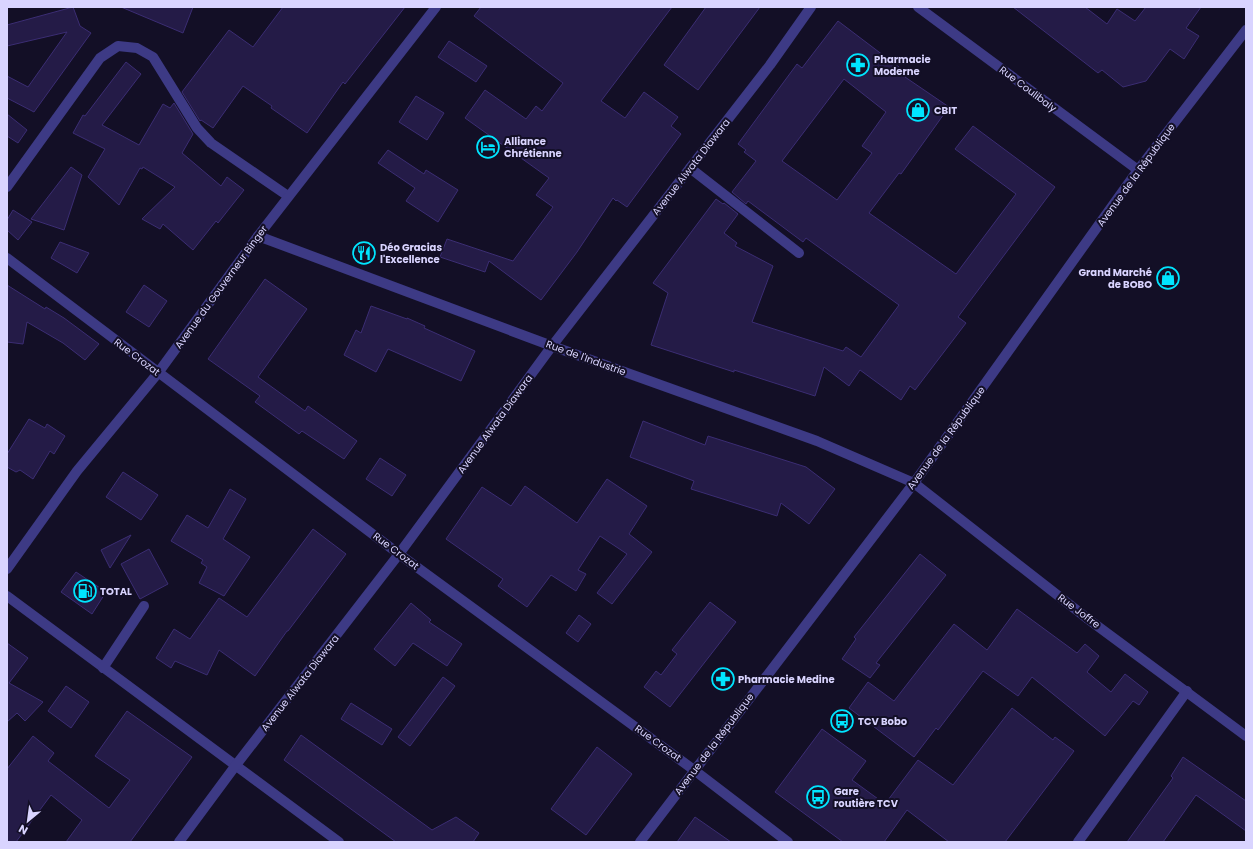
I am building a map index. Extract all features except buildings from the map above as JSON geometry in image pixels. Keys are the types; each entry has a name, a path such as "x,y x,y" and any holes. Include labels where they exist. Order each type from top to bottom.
{"street":[{"name":"Avenue du Gouverneur Binger","path":"7,569 77,471 158,373 288,196 436,7"},
{"name":"Avenue Alwata Diawara","path":"179,842 236,765 399,554 552,346 770,65 811,7"},
{"name":"Rue Coulibaly","path":"918,7 1138,170"},
{"name":"Avenue de la République","path":"640,842 914,484 1138,170 1246,30"},
{"path":"7,188 100,58 118,46 137,48 153,57 197,128 211,143 288,196"},
{"path":"690,168 799,253"},
{"name":"Rue de l'Industrie","path":"258,236 552,346 817,441 914,484"},
{"name":"Rue Crozat","path":"7,258 399,554 694,770 788,842"},
{"name":"Rue Joffre","path":"914,484 1088,618 1246,736"},
{"path":"7,596 339,842"},
{"path":"103,668 144,606"},
{"path":"1078,842 1187,691"}],"place":[{"name":"Pharmacie Moderne","path":"858,65"},
{"name":"CBIT","path":"918,110"},
{"name":"Alliance Chrétienne","path":"488,147"},
{"name":"Déo Gracias l'Excellence","path":"364,253"},
{"name":"Grand Marché de BOBO","path":"1168,278"},
{"name":"TOTAL","path":"85,591"},
{"name":"Pharmacie Medine","path":"723,679"},
{"name":"TCV Bobo","path":"842,721"},
{"name":"Gare routière TCV","path":"818,797"}]}
